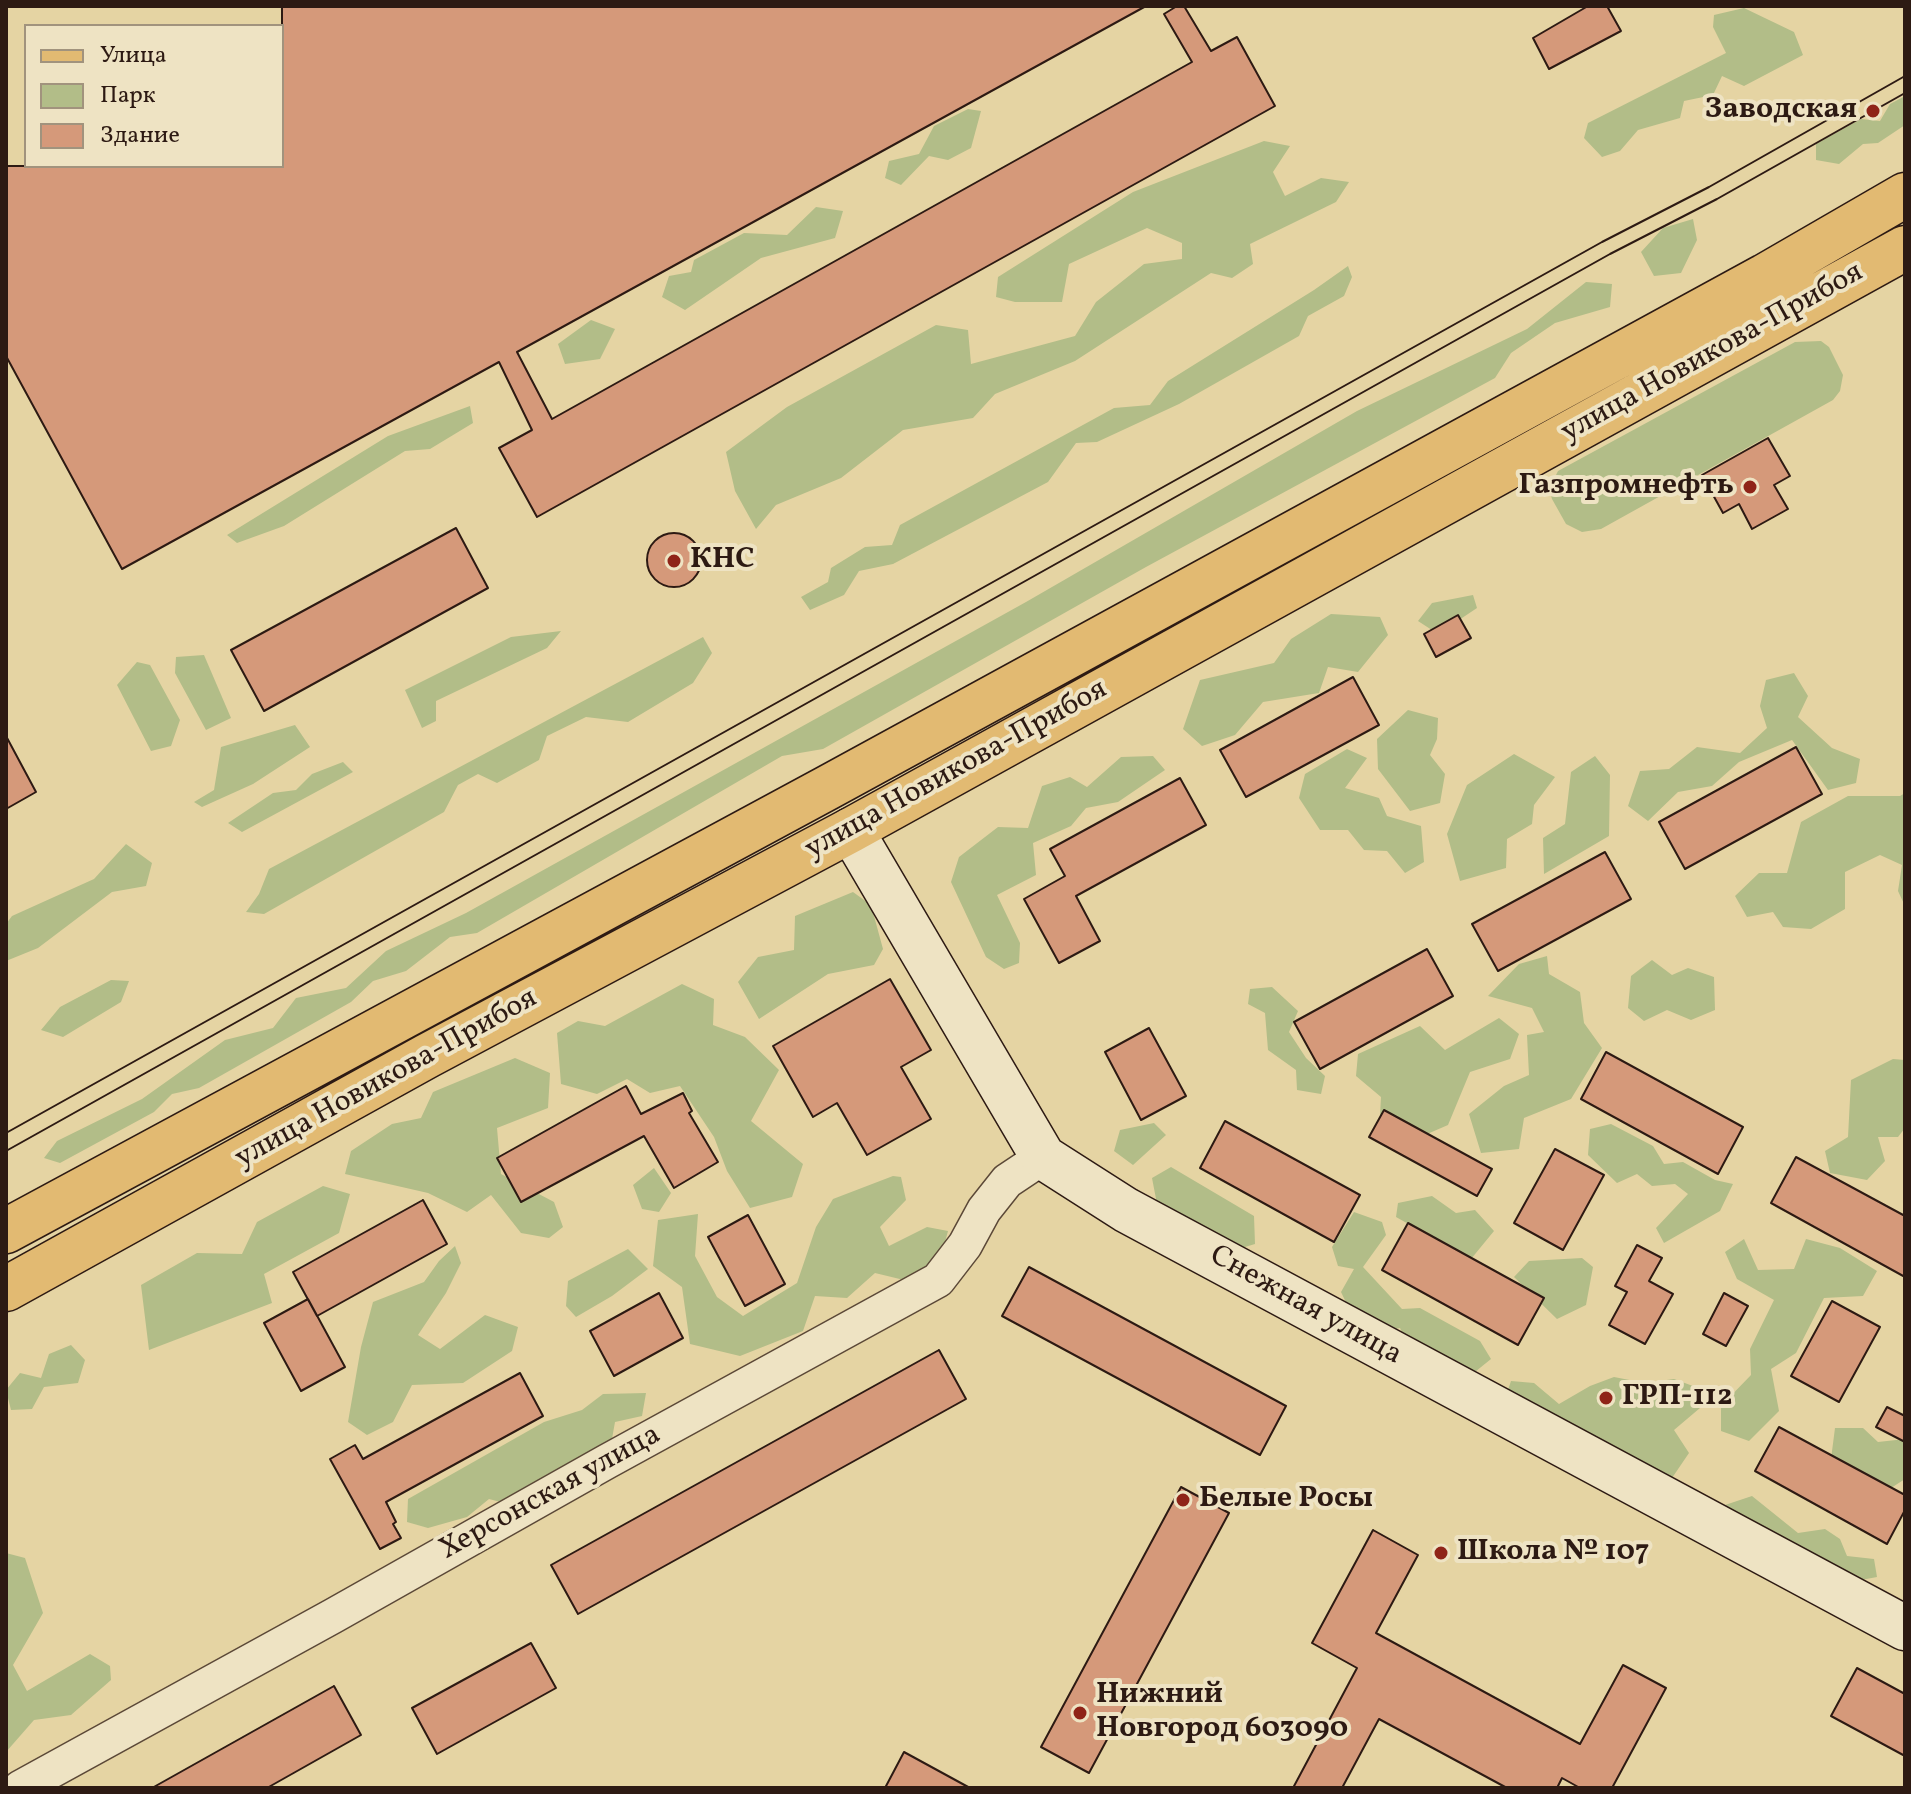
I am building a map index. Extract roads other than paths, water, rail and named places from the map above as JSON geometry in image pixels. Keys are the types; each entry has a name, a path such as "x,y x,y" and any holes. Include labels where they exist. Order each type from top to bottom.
{"main road":[{"name":"улица Новикова-Прибоя","path":"6,1231 855,773 1751,284 1905,195"},
{"name":"улица Новикова-Прибоя","path":"6,1289 441,1049 851,830 1905,248"}],"street":[{"name":"Снежная улица","path":"851,830 1043,1157 1126,1210 1905,1628"},
{"name":"Херсонская улица","path":"20,1788 938,1280 1007,1181 1043,1157"}],"tram line":[{"path":"6,1133 1905,76"},
{"path":"6,1151 1610,254 1717,199 1905,93"}],"place":[{"name":"Заводская","path":"1873,111"},
{"name":"Газпромнефть","path":"1750,487"},
{"name":"КНС","path":"674,561"},
{"name":"ГРП-112","path":"1606,1398"},
{"name":"Белые Росы","path":"1183,1500"},
{"name":"Школа № 107","path":"1441,1553"},
{"name":"Нижний Новгород 603090","path":"1080,1713"}]}
